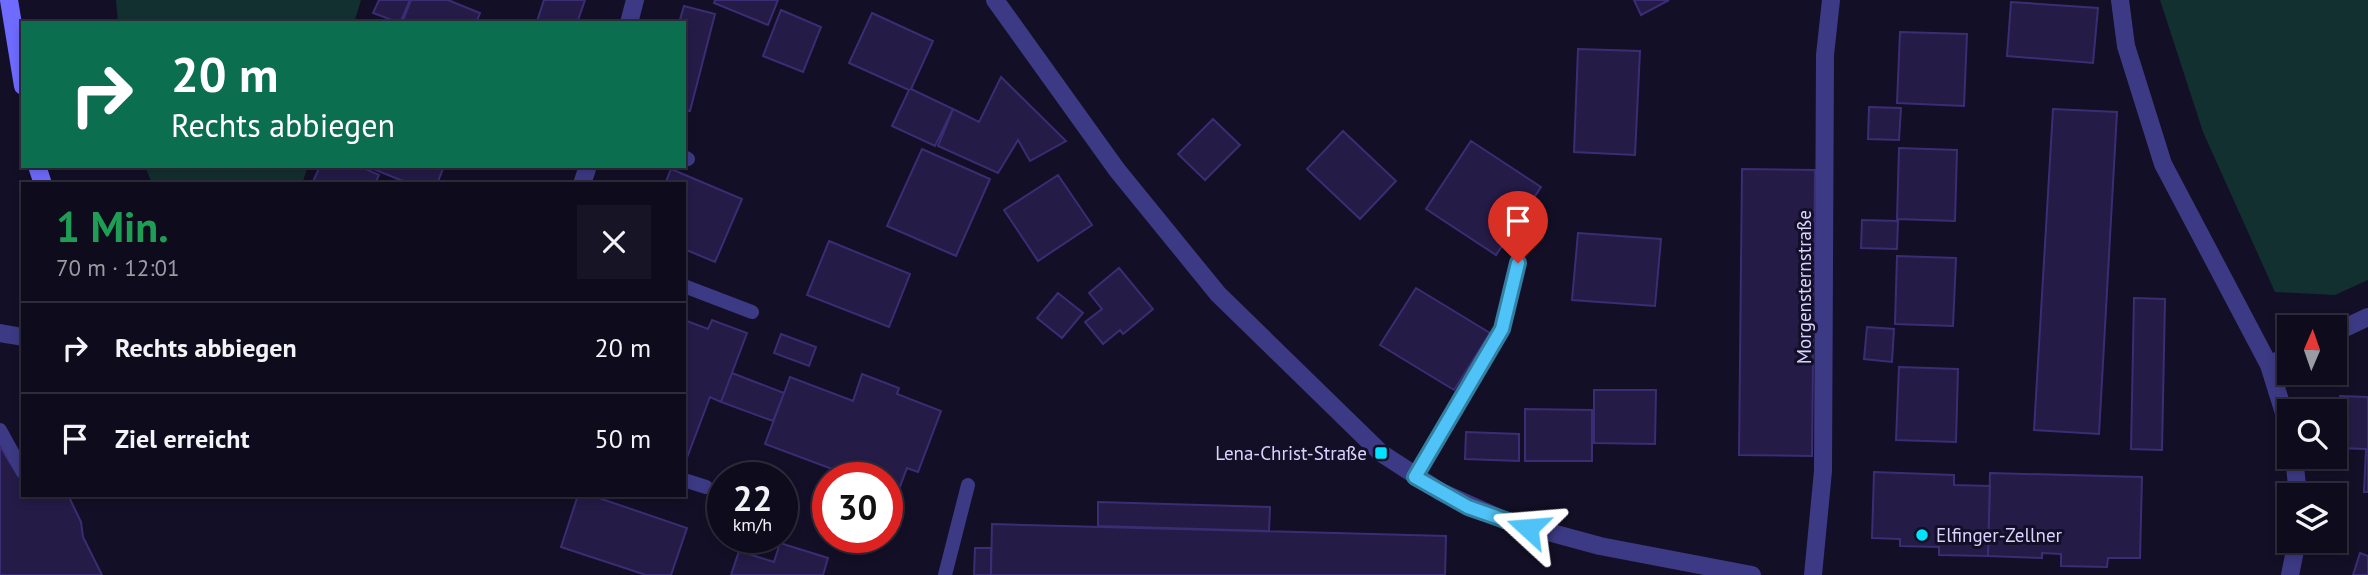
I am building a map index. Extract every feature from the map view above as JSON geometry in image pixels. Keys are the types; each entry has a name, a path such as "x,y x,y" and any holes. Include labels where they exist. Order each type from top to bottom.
{"main road":[{"path":"9,0 21,74"}],"street":[{"path":"630,21 635,0"},
{"path":"995,0 1117,170 1218,294 1381,453 1415,477 1468,507 1552,535 1752,575"},
{"name":"Morgensternstraße","path":"1813,575 1823,471 1825,55 1831,0"},
{"path":"2120,0 2126,46 2163,164 2269,365 2280,399"},
{"path":"2347,327 2368,317"},
{"path":"0,333 21,337"},
{"path":"2269,365 2277,361"},
{"path":"2290,575 2295,553"}],"lane":[{"path":"1415,477 1502,329 1518,263"},
{"path":"686,287 752,312"},
{"path":"0,430 21,468"},
{"path":"686,481 706,487"},
{"path":"945,575 968,485"}],"green space":[{"path":"116,0 361,0 355,21 118,21"},
{"path":"2160,0 2368,0 2368,280 2335,295 2275,292 2203,132"},
{"path":"146,168 307,168 303,182 151,182"}],"building":[{"path":"379,0 410,0 401,21 373,13"},
{"path":"411,0 448,0 480,13 477,21 403,21"},
{"path":"544,0 585,0 578,21 537,21"},
{"path":"715,0 778,0 768,25 714,3"},
{"path":"1634,0 1669,0 1641,15"},
{"path":"2011,2 2098,8 2093,63 2007,56"},
{"path":"684,6 715,14 690,111 686,110 686,21 680,21"},
{"path":"781,10 821,27 803,72 763,56"},
{"path":"872,13 933,41 911,89 953,109 935,146 892,126 909,90 849,63"},
{"path":"1900,32 1967,34 1964,106 1897,103"},
{"path":"1578,49 1640,51 1635,155 1574,152"},
{"path":"1001,77 1066,141 1030,161 1018,140 998,173 938,146 953,109 979,122"},
{"path":"1869,107 1901,108 1899,140 1868,139"},
{"path":"2053,109 2117,112 2099,434 2034,430"},
{"path":"1213,119 1240,145 1205,180 1178,154"},
{"path":"1343,131 1396,181 1360,219 1307,169"},
{"path":"1471,141 1541,187 1496,255 1426,209"},
{"path":"1899,148 1957,150 1955,221 1897,219"},
{"path":"922,149 990,179 956,256 887,226"},
{"path":"319,168 363,168 379,175 376,182 313,182"},
{"path":"371,168 443,168 438,182 405,182"},
{"path":"671,169 742,199 715,262 686,250 686,182 666,182"},
{"path":"1742,169 1815,170 1812,456 1739,455"},
{"path":"1058,175 1092,225 1038,261 1004,210"},
{"path":"1862,220 1898,221 1897,249 1861,248"},
{"path":"1578,233 1661,239 1655,306 1572,300"},
{"path":"829,241 910,274 889,327 807,295"},
{"path":"1897,256 1956,258 1953,326 1895,324"},
{"path":"1119,268 1153,309 1123,334 1120,330 1103,344 1085,322 1102,309 1089,293"},
{"path":"1416,288 1490,333 1454,390 1380,345"},
{"path":"1058,293 1083,313 1062,338 1037,318"},
{"path":"2134,298 2165,299 2162,450 2131,449"},
{"path":"712,320 747,333 721,402 710,397 686,460 686,321 708,329"},
{"path":"1867,327 1894,329 1892,362 1864,359"},
{"path":"781,334 816,347 809,366 774,353"},
{"path":"1899,367 1958,369 1956,442 1896,440"},
{"path":"732,373 784,393 773,421 721,402"},
{"path":"862,374 899,388 897,394 941,411 918,472 907,468 903,479 903,462 813,462 765,444 790,377 853,401"},
{"path":"1594,390 1656,390 1655,444 1594,443"},
{"path":"2340,396 2368,397 2368,492 2364,492 2366,449 2347,448 2347,399 2340,399"},
{"path":"1525,409 1592,410 1592,461 1525,461"},
{"path":"1466,432 1519,434 1519,461 1465,459"},
{"path":"0,446 21,477 21,497 69,497 81,522 83,537 102,575 0,575"},
{"path":"1874,472 1954,475 1954,485 1990,486 1988,556 1939,555 1939,547 1900,546 1900,539 1872,538"},
{"path":"1990,473 2142,477 2140,558 2108,558 2107,567 2061,566 2061,554 2042,553 2042,558 1988,556"},
{"path":"577,497 596,497 687,528 671,575 646,575 561,547"},
{"path":"1098,502 1270,507 1269,531 1098,526"},
{"path":"992,524 1446,536 1445,575 991,575"},
{"path":"975,548 991,548 991,575 974,575"},
{"path":"798,549 828,558 823,575 731,575 738,553 774,562 777,553 798,553"},
{"path":"2360,553 2368,556 2368,575 2353,575"}],"place":[{"name":"Lena-Christ-Straße","path":"1381,453"},
{"name":"Elfinger-Zellner","path":"1922,535"}],"route":[{"path":"1518,263 1502,329 1415,477 1468,507 1528,528"}]}
